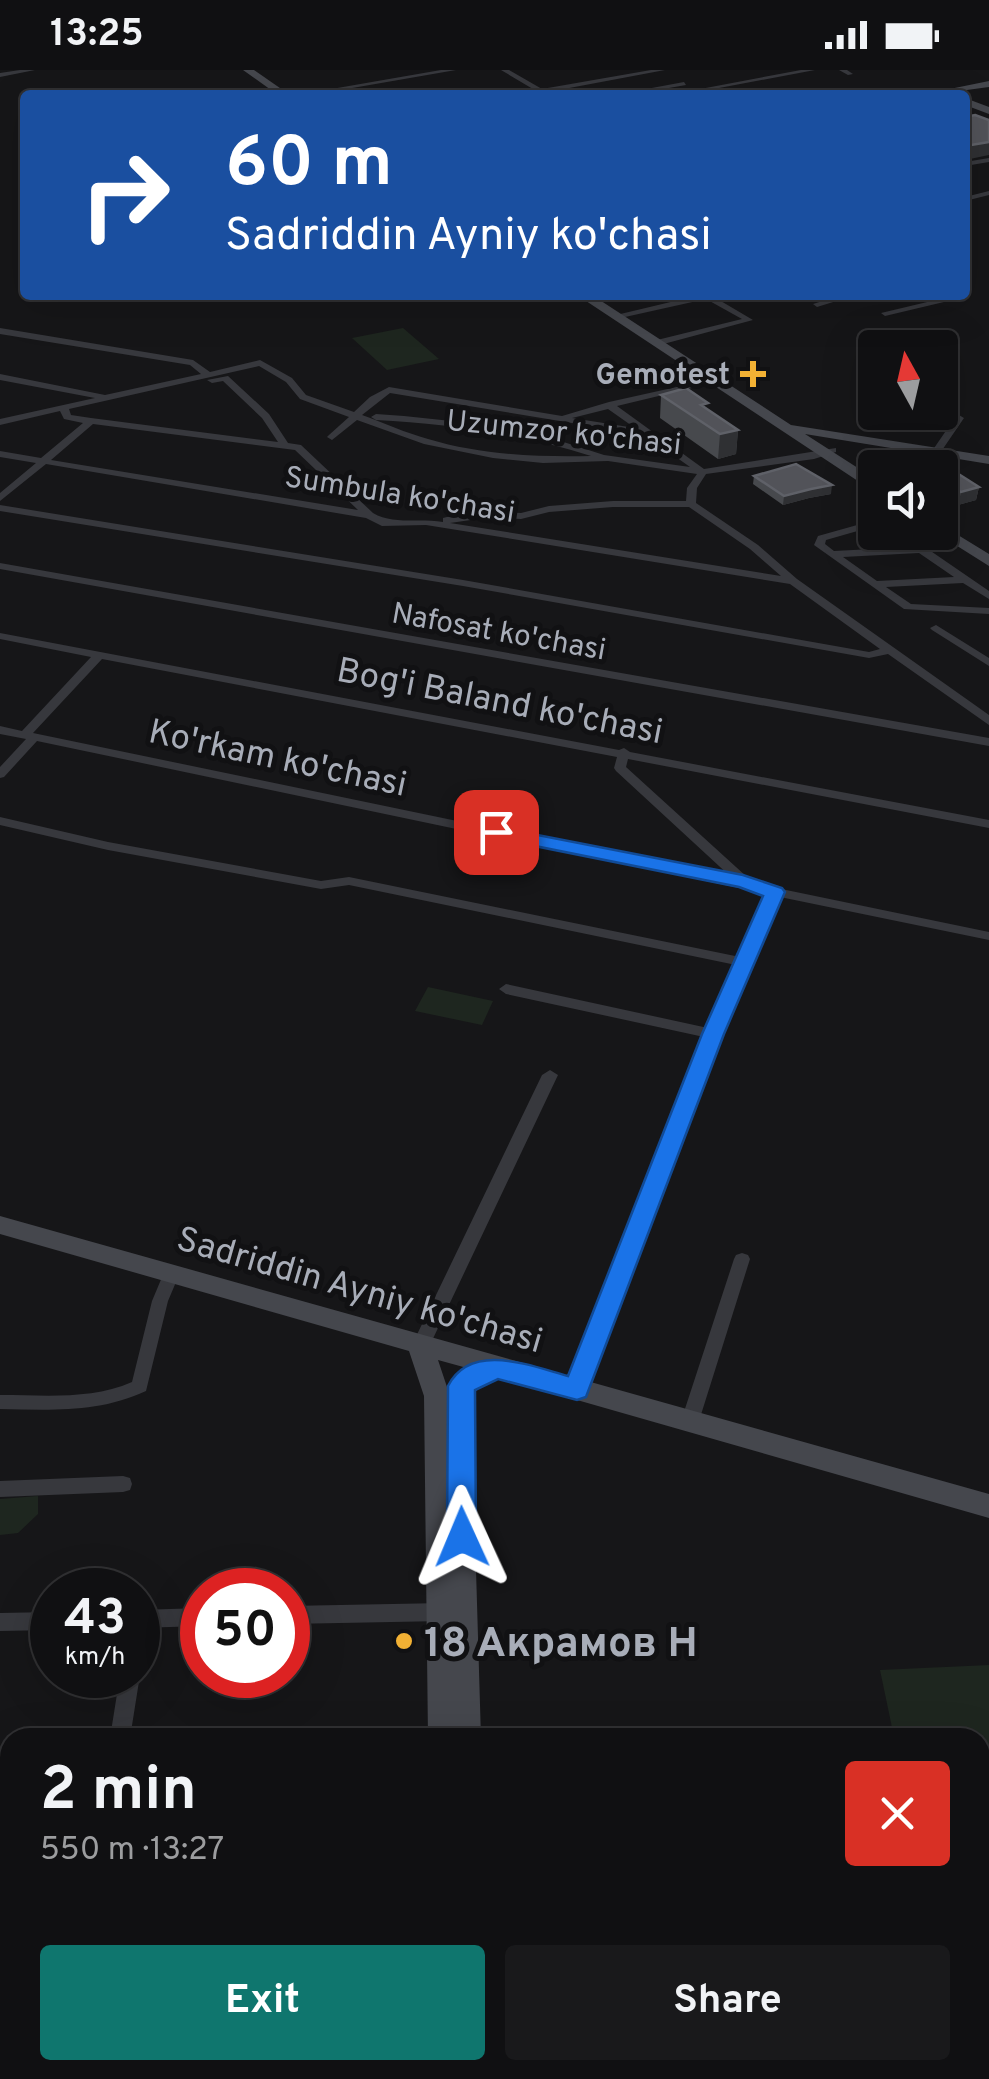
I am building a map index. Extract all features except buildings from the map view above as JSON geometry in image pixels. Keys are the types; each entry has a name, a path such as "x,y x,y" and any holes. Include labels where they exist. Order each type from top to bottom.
{"main road":[{"path":"238,70 268,90"},
{"path":"248,70 278,90"},
{"path":"961,90 989,84"},
{"path":"592,300 798,431 908,450"},
{"path":"599,300 619,316"},
{"path":"660,342 714,380 858,467"},
{"path":"798,431 911,450"},
{"path":"832,452 855,442"},
{"path":"832,452 858,473"},
{"path":"958,458 989,463"},
{"path":"958,532 989,552"},
{"path":"958,541 989,561"},
{"name":"Sadriddin Ayniy ko'chasi","path":"0,1225 989,1506"},
{"path":"420,1347 448,1399 452,1611 465,1728"},
{"path":"448,1399 472,1376 498,1368"},
{"path":"443,1728 452,1611"}],"street":[{"path":"0,75 32,70"},
{"path":"331,90 453,70"},
{"path":"504,70 540,90"},
{"path":"560,90 658,70 698,90 812,70"},
{"path":"647,90 684,84"},
{"path":"619,316 691,300"},
{"path":"660,342 749,320 716,300"},
{"path":"810,300 818,305 835,300"},
{"path":"885,313 941,300"},
{"path":"0,331 192,363 209,375"},
{"name":"Uzumzor ko'chasi","path":"209,375 260,363 289,380 303,396 427,442 493,454 543,460 608,458 704,472 832,452"},
{"path":"0,422 209,375"},
{"path":"0,378 110,397"},
{"path":"170,389 225,378 266,416 286,447"},
{"path":"562,418 714,380"},
{"path":"332,437 361,416 374,397 390,390 648,432"},
{"path":"609,405 704,472 692,488 691,504"},
{"path":"64,408 67,417 298,448 369,516"},
{"path":"0,410 33,415"},
{"path":"497,431 513,410"},
{"path":"361,416 421,419 497,431 564,443 608,458"},
{"path":"0,498 92,421"},
{"name":"Sumbula ko'chasi","path":"0,454 369,516 382,523 426,522 792,581"},
{"path":"426,522 613,504 691,504 989,721"},
{"path":"0,508 463,583 870,655 889,650"},
{"path":"858,528 818,540 831,554 918,611 989,611"},
{"path":"831,554 920,550 989,596"},
{"name":"Nafosat ko'chasi","path":"0,566 989,742"},
{"path":"874,584 966,580"},
{"path":"936,628 989,663"},
{"name":"Bog'i Baland ko'chasi","path":"0,636 989,824"},
{"path":"0,774 99,655"},
{"name":"Ko'rkam ko'chasi","path":"0,730 989,936"},
{"path":"624,752 620,768 743,882"},
{"path":"0,821 108,846 321,885 349,880 744,962"},
{"path":"577,1389 713,1034 775,892"},
{"path":"506,989 713,1034"},
{"path":"420,1347 550,1075"},
{"path":"690,1422 742,1259"},
{"path":"0,1402 100,1400 140,1386 160,1300 171,1275"},
{"path":"0,1489 123,1484"},
{"path":"310,1614 452,1611"},
{"path":"0,1622 30,1621"},
{"path":"122,1728 126,1698"}],"shaded area":[{"path":"403,328 439,359 387,370 352,338"},
{"path":"428,987 493,1001 482,1025 415,1011"},
{"path":"38,1496 38,1514 18,1533 0,1535 0,1499"},
{"path":"989,1665 989,1728 892,1728 880,1670"}],"place":[{"name":"Gemotest","path":"753,374"},
{"name":"18 Акрамов Н","path":"404,1641"}],"route":[{"path":"462,1537 458,1401 462,1386 472,1376 498,1368 577,1389 713,1034 775,892 743,882 496,832"}]}
